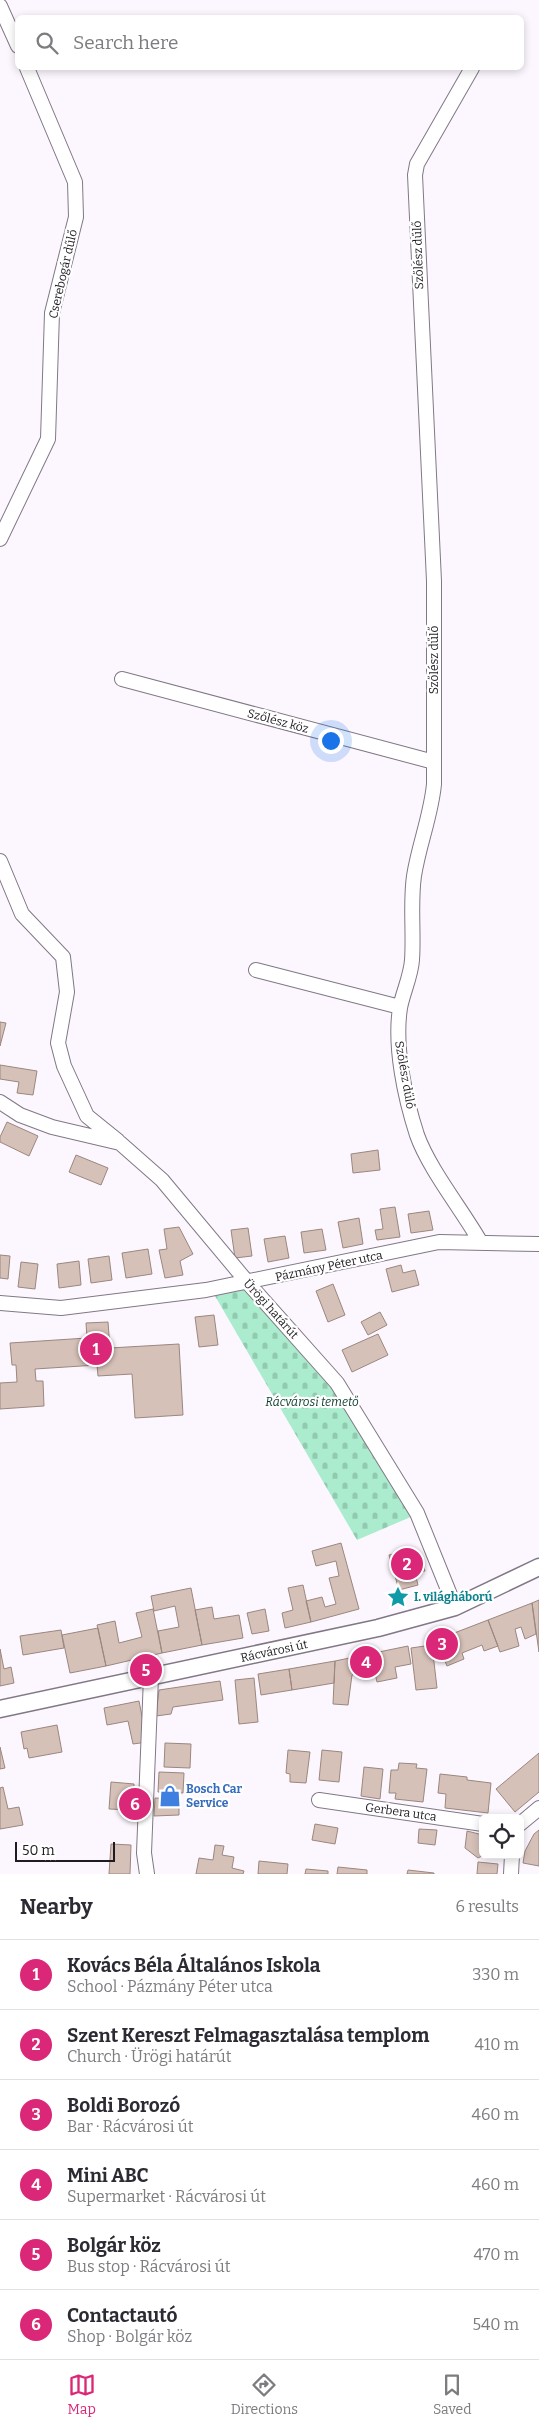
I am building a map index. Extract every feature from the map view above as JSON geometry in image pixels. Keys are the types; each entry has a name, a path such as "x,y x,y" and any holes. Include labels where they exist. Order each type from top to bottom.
{"street":[{"path":"0,6 15,39"},
{"name":"Cserebogár dűlő","path":"0,539 48,439 52,313 76,217 75,182 28,70"},
{"name":"Szőlész dűlő","path":"471,70 417,164 416,175 434,581 434,762 432,810 422,838 414,876 411,905 412,961 400,1007 397,1036 417,1136 439,1176 481,1243"},
{"name":"Szőlész köz","path":"122,679 434,762"},
{"path":"0,861 22,914 62,957 67,992 58,1043 64,1066 87,1116 120,1143"},
{"path":"256,970 400,1007"},
{"name":"Ürögi határút","path":"0,1102 20,1115 52,1127 120,1143 162,1180 248,1283 337,1383 417,1513 455,1607"},
{"name":"Pázmány Péter utca","path":"0,1303 61,1308 206,1290 248,1283 440,1242 539,1244"},
{"name":"Rácvárosi út","path":"0,1708 378,1628 455,1607 539,1567"},
{"path":"146,1874 144,1852 151,1677"},
{"name":"Gerbera utca","path":"319,1800 479,1823"},
{"path":"524,1821 539,1808"},
{"path":"511,1874 512,1859"}],"green space":[{"name":"Rácvárosi temető","path":"250,1286 337,1383 413,1516 357,1540 215,1296"}],"building":[{"path":"0,1022 6,1023 0,1046"},
{"path":"0,1065 37,1071 33,1095 17,1093 19,1082 0,1079"},
{"path":"7,1122 38,1136 29,1156 0,1142 0,1137"},
{"path":"378,1150 380,1170 353,1173 351,1154"},
{"path":"76,1155 108,1168 101,1185 69,1172"},
{"path":"395,1207 400,1237 377,1240 375,1230 383,1229 380,1209"},
{"path":"429,1211 433,1230 411,1233 408,1214"},
{"path":"359,1218 363,1244 343,1248 338,1222"},
{"path":"179,1227 193,1254 180,1261 183,1275 165,1278 159,1250 167,1249 164,1229"},
{"path":"248,1228 252,1256 235,1258 231,1230"},
{"path":"322,1229 326,1250 304,1253 301,1232"},
{"path":"285,1236 289,1258 268,1262 264,1239"},
{"path":"148,1249 152,1274 126,1278 122,1253"},
{"path":"0,1255 10,1256 8,1279 0,1278"},
{"path":"109,1256 112,1280 91,1283 88,1259"},
{"path":"79,1261 81,1285 59,1288 57,1264"},
{"path":"21,1262 38,1264 35,1289 18,1287"},
{"path":"401,1265 403,1273 415,1270 419,1285 392,1292 386,1269"},
{"path":"333,1284 345,1315 328,1322 316,1291"},
{"path":"380,1312 387,1325 368,1335 361,1322"},
{"path":"214,1315 218,1345 199,1347 195,1317"},
{"path":"108,1322 110,1348 179,1344 183,1415 135,1418 132,1374 98,1376 97,1365 35,1369 36,1381 43,1381 44,1406 0,1409 0,1383 17,1382 16,1365 12,1365 10,1343 87,1338 86,1323"},
{"path":"378,1334 388,1355 352,1372 342,1350"},
{"path":"341,1543 359,1609 311,1622 306,1601 322,1597 325,1607 336,1604 329,1578 339,1576 336,1561 316,1566 312,1551"},
{"path":"410,1550 412,1557 420,1554 425,1571 415,1573 418,1585 399,1590 389,1555"},
{"path":"303,1585 311,1622 285,1628 282,1613 293,1610 288,1588"},
{"path":"191,1588 202,1645 162,1653 158,1631 179,1627 175,1606 154,1611 151,1596"},
{"path":"539,1600 539,1652 532,1603"},
{"path":"532,1603 536,1634 525,1639 521,1627 515,1629 519,1646 500,1652 488,1620"},
{"path":"212,1607 214,1619 239,1615 243,1638 202,1645 195,1610"},
{"path":"153,1609 162,1653 106,1666 97,1625 115,1621 119,1643 142,1637 136,1613"},
{"path":"265,1609 269,1631 252,1634 247,1613"},
{"path":"488,1620 498,1646 484,1651 482,1645 462,1653 464,1659 447,1666 436,1640"},
{"path":"98,1628 106,1666 70,1673 62,1635"},
{"path":"61,1630 64,1648 23,1655 20,1636"},
{"path":"432,1645 437,1688 416,1690 411,1648"},
{"path":"408,1646 411,1664 395,1667 397,1678 377,1682 374,1669 352,1675 348,1705 333,1704 335,1661"},
{"path":"0,1649 4,1669 11,1667 14,1683 0,1686"},
{"path":"335,1661 334,1683 292,1690 289,1669"},
{"path":"289,1669 292,1690 261,1695 258,1674"},
{"path":"254,1678 258,1722 239,1724 235,1680"},
{"path":"220,1681 223,1700 173,1707 171,1714 156,1716 159,1690"},
{"path":"139,1701 147,1742 133,1744 128,1721 107,1725 104,1708"},
{"path":"57,1725 62,1752 29,1758 27,1748 24,1749 21,1732"},
{"path":"165,1743 191,1744 190,1768 164,1767"},
{"path":"0,1747 5,1768 0,1769"},
{"path":"288,1750 310,1752 306,1783 290,1782 290,1774 286,1773"},
{"path":"322,1750 342,1752 339,1782 319,1780"},
{"path":"539,1753 539,1792 515,1812 496,1789"},
{"path":"399,1763 417,1764 416,1768 427,1769 423,1802 395,1799 396,1793 389,1793 391,1770 398,1770"},
{"path":"364,1767 383,1769 380,1799 361,1796"},
{"path":"159,1772 184,1773 183,1793 158,1792"},
{"path":"440,1774 467,1777 467,1780 491,1783 488,1813 445,1808 446,1794 438,1793"},
{"path":"111,1782 134,1784 133,1810 109,1809"},
{"path":"3,1787 8,1809 19,1807 23,1825 0,1829 0,1788"},
{"path":"155,1798 179,1799 179,1815 154,1816"},
{"path":"315,1824 338,1828 335,1844 312,1840"},
{"path":"419,1829 437,1830 435,1845 418,1843"},
{"path":"539,1830 539,1866 523,1863 525,1851 534,1834"},
{"path":"467,1831 479,1834 479,1858 465,1848"},
{"path":"111,1844 131,1845 130,1874 109,1874"},
{"path":"215,1845 224,1846 222,1855 234,1857 232,1868 244,1871 243,1874 196,1874 199,1858 213,1860"},
{"path":"259,1861 288,1864 287,1874 258,1874"},
{"path":"478,1862 498,1864 497,1874 477,1874"},
{"path":"338,1867 367,1870 367,1874 337,1874"},
{"path":"306,1869 328,1871 328,1874 305,1874"},
{"path":"408,1870 434,1873 434,1874 407,1874"}],"place":[{"name":"Kovács Béla Általános Iskola","path":"96,1349"},
{"name":"Szent Kereszt Felmagasztalása templom","path":"407,1564"},
{"name":"I. világháború","path":"398,1597"},
{"name":"Boldi Borozó","path":"442,1644"},
{"name":"Mini ABC","path":"366,1662"},
{"name":"Bolgár köz","path":"146,1670"},
{"name":"Bosch Car Service","path":"170,1796"},
{"name":"Contactautó","path":"135,1804"}]}
